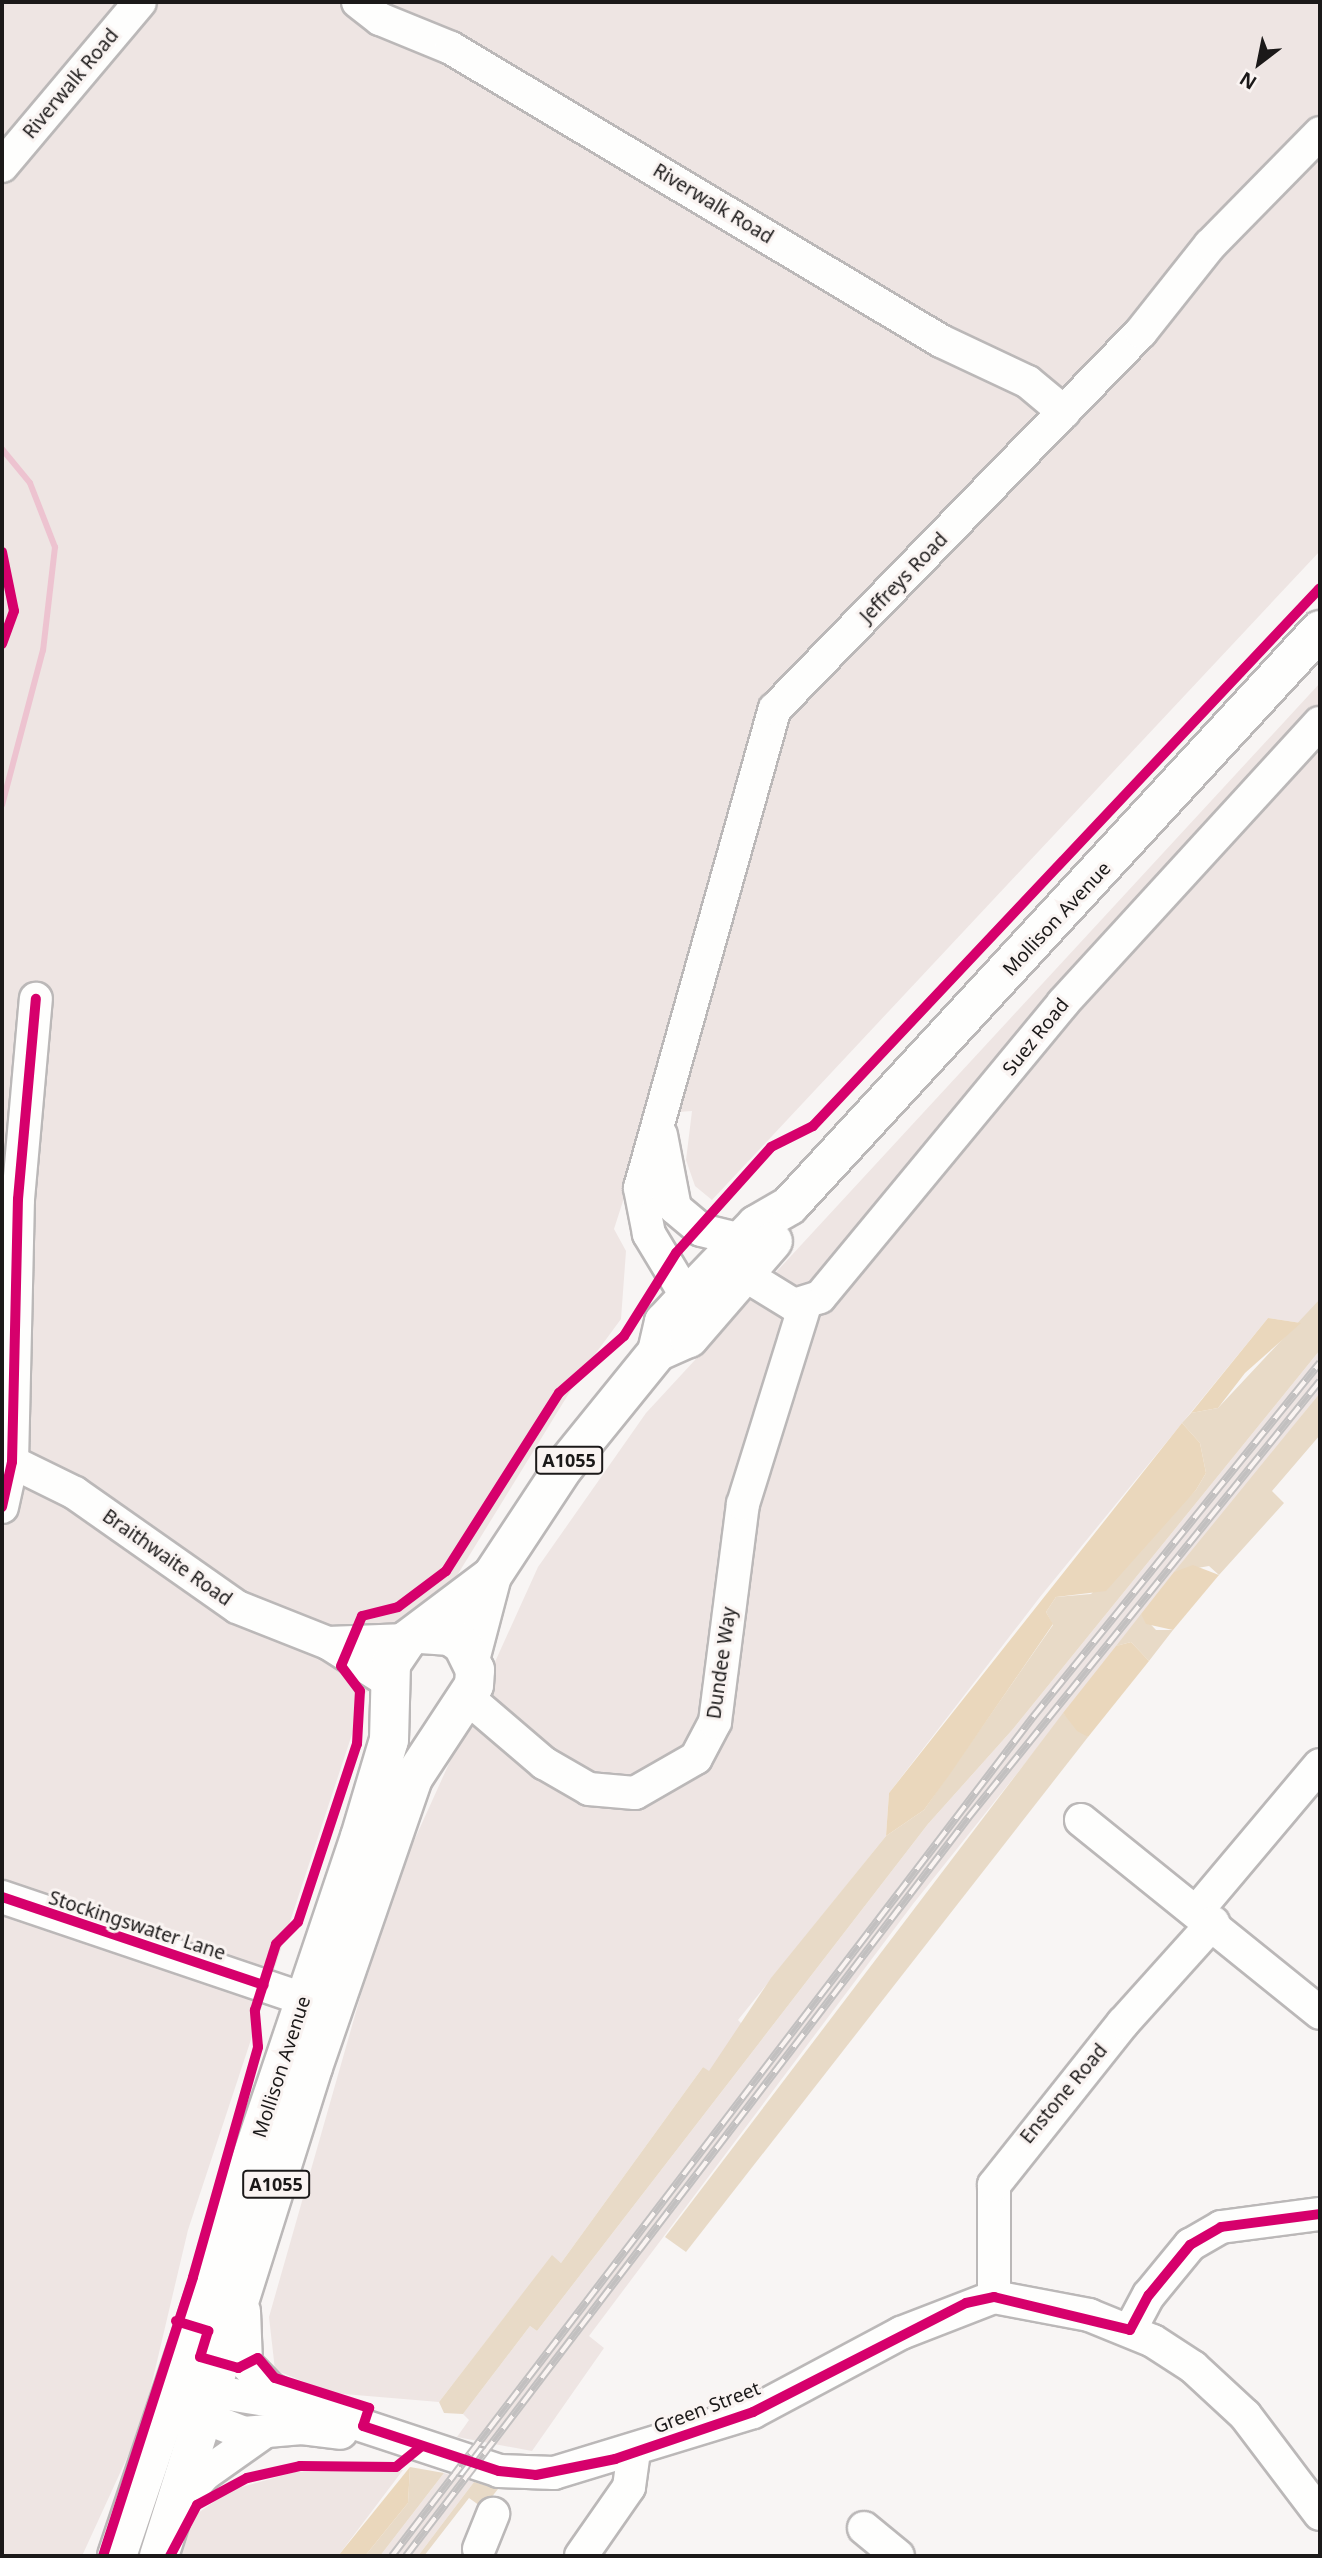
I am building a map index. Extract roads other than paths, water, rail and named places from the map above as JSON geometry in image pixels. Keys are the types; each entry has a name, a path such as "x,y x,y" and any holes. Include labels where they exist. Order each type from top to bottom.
{"main road":[{"name":"Mollison Avenue","path":"657,1352 689,1338 744,1258 790,1205 1320,630"},
{"name":"Mollison Avenue","path":"196,2399 191,2326 304,1999 389,1740 391,1664 414,1637 492,1576 564,1467 657,1352 664,1322 687,1297 744,1258"},
{"name":"Mollison Avenue","path":"117,2556 160,2498 196,2399 242,2288 409,1790 461,1706 475,1678 471,1656 492,1576"},
{"path":"414,1637 450,1636 471,1656"},
{"path":"392,1688 423,1718 461,1706"},
{"name":"Mollison Avenue","path":"159,2556 160,2498"}],"street":[{"name":"Riverwalk Road","path":"2,166 140,2"},
{"name":"Riverwalk Road","path":"358,2 380,19 451,48 941,341 1028,382 1064,412"},
{"name":"Jeffreys Road","path":"687,1297 645,1221 640,1188 775,709 1141,332 1210,245 1320,133"},
{"name":"Suez Road","path":"805,1305 845,1272 1063,1003 1320,723"},
{"path":"2,1507 12,1462 18,1199 36,999"},
{"name":"Jeffreys Road","path":"660,1120 675,1208 701,1230 744,1258"},
{"path":"744,1258 783,1300 805,1305"},
{"name":"Dundee Way","path":"461,1706 544,1763 589,1789 635,1793 696,1758 715,1722 743,1504 805,1305"},
{"name":"Braithwaite Road","path":"12,1462 75,1493 237,1607 328,1643 392,1688"},
{"name":"Braithwaite Road","path":"328,1643 414,1637"},
{"name":"Enstone Road","path":"994,2297 994,2185 1205,1918 1320,1765"},
{"path":"1081,1820 1320,2013"},
{"name":"Stockingswater Lane","path":"2,1897 304,1999"},
{"path":"1130,2330 1149,2295 1190,2245 1221,2227 1320,2214"},
{"path":"242,2288 246,2364 270,2389 303,2406"},
{"path":"994,2297 1089,2315 1130,2330 1193,2367 1245,2415 1320,2514"},
{"name":"Green Street","path":"196,2399 303,2406 521,2474 634,2454 752,2412 901,2333 994,2297"},
{"name":"Green Street","path":"196,2399 263,2433 302,2428 339,2434 363,2426"},
{"path":"160,2498 205,2474 263,2433"},
{"path":"581,2556 629,2487 634,2454"},
{"path":"481,2554 493,2514"},
{"path":"864,2528 898,2556"}],"waterway":[{"path":"2,449 30,483 55,547 43,650 2,805"}],"railway":[{"path":"392,2556 1033,1717 1320,1363"},
{"path":"406,2556 968,1818 1320,1381"}]}
